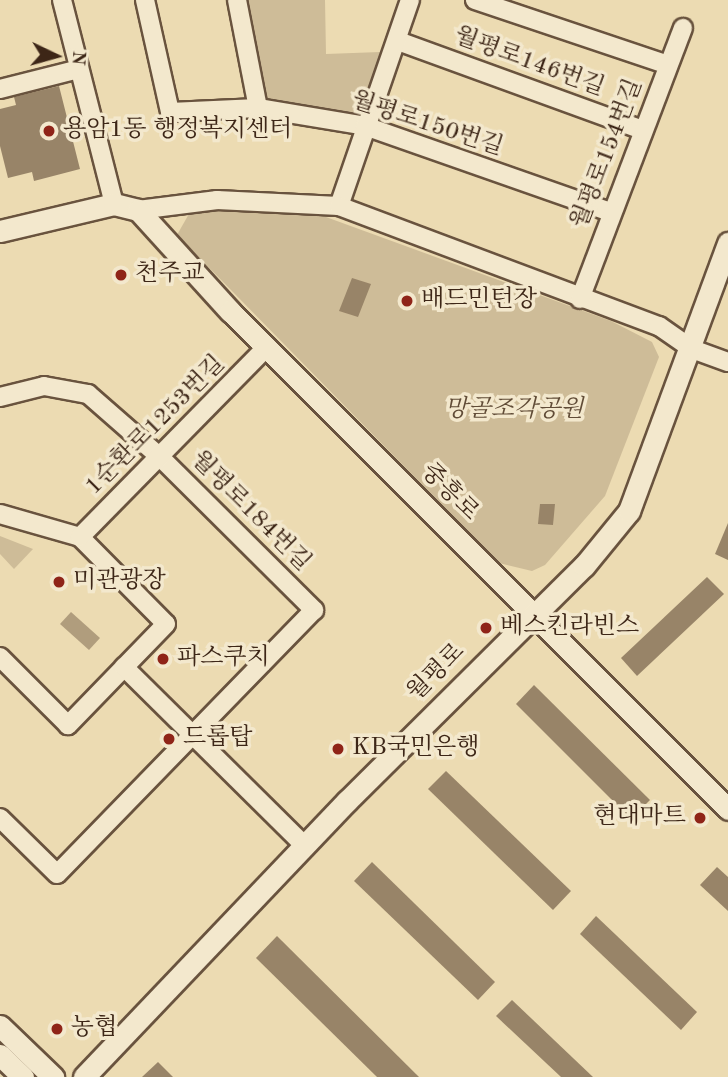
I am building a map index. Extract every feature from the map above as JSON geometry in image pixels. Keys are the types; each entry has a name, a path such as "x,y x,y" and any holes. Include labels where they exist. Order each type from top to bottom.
{"street":[{"path":"62,0 114,204"},
{"name":"월평로150번길","path":"145,0 170,112 258,108 365,126 610,212"},
{"path":"237,0 258,108"},
{"path":"339,206 410,0"},
{"path":"475,0 668,65"},
{"name":"월평로154번길","path":"580,299 610,212 683,28"},
{"name":"월평로146번길","path":"398,41 643,130"},
{"path":"0,89 79,69"},
{"path":"0,231 114,204 138,210 217,200 339,206 580,299 659,326 692,349 728,362"},
{"name":"중흥로","path":"138,210 267,348 728,809"},
{"name":"월평로","path":"84,1077 532,614 584,566 629,510 692,349 728,243"},
{"name":"1순환로1253번길","path":"80,537 267,348"},
{"name":"월평로184번길","path":"0,397 44,386 88,394 161,458 314,610 57,874 0,818"},
{"path":"0,514 80,537 166,624 68,724 0,657"},
{"path":"124,667 305,846"},
{"path":"0,1026 53,1077"},
{"path":"0,1055 23,1077"}],"green space":[{"path":"243,0 325,0 326,54 380,52 362,115 353,118 273,105 263,97"},
{"name":"망골조각공원","path":"252,210 315,213 611,321 652,342 659,357 605,496 545,565 532,571 499,563 177,235 190,212"},
{"path":"0,536 33,549 14,569 0,554"}],"shaded area":[{"path":"71,612 100,638 89,650 60,624"}],"building":[{"path":"59,86 80,169 34,181 32,172 8,178 0,146 0,109 16,105 14,97"},
{"path":"352,278 371,284 358,317 339,311"},
{"path":"540,504 555,504 553,525 538,524"},
{"path":"728,523 728,560 715,554"},
{"path":"707,577 724,594 637,676 621,658"},
{"path":"534,685 650,800 631,819 516,704"},
{"path":"446,771 571,891 553,910 428,789"},
{"path":"372,862 495,982 478,1000 354,881"},
{"path":"717,867 728,877 728,911 700,885"},
{"path":"596,916 697,1012 681,1030 580,934"},
{"path":"277,936 419,1077 377,1077 256,958"},
{"path":"512,1000 593,1077 561,1077 496,1016"},
{"path":"158,1062 173,1077 142,1077"}],"place":[{"name":"용암1동 행정복지센터","path":"49,131"},
{"name":"천주교","path":"121,275"},
{"name":"배드민턴장","path":"407,301"},
{"name":"미관광장","path":"59,582"},
{"name":"베스킨라빈스","path":"486,628"},
{"name":"파스쿠치","path":"163,659"},
{"name":"드롭탑","path":"169,739"},
{"name":"KB국민은행","path":"338,749"},
{"name":"현대마트","path":"700,818"},
{"name":"농협","path":"57,1029"}]}
